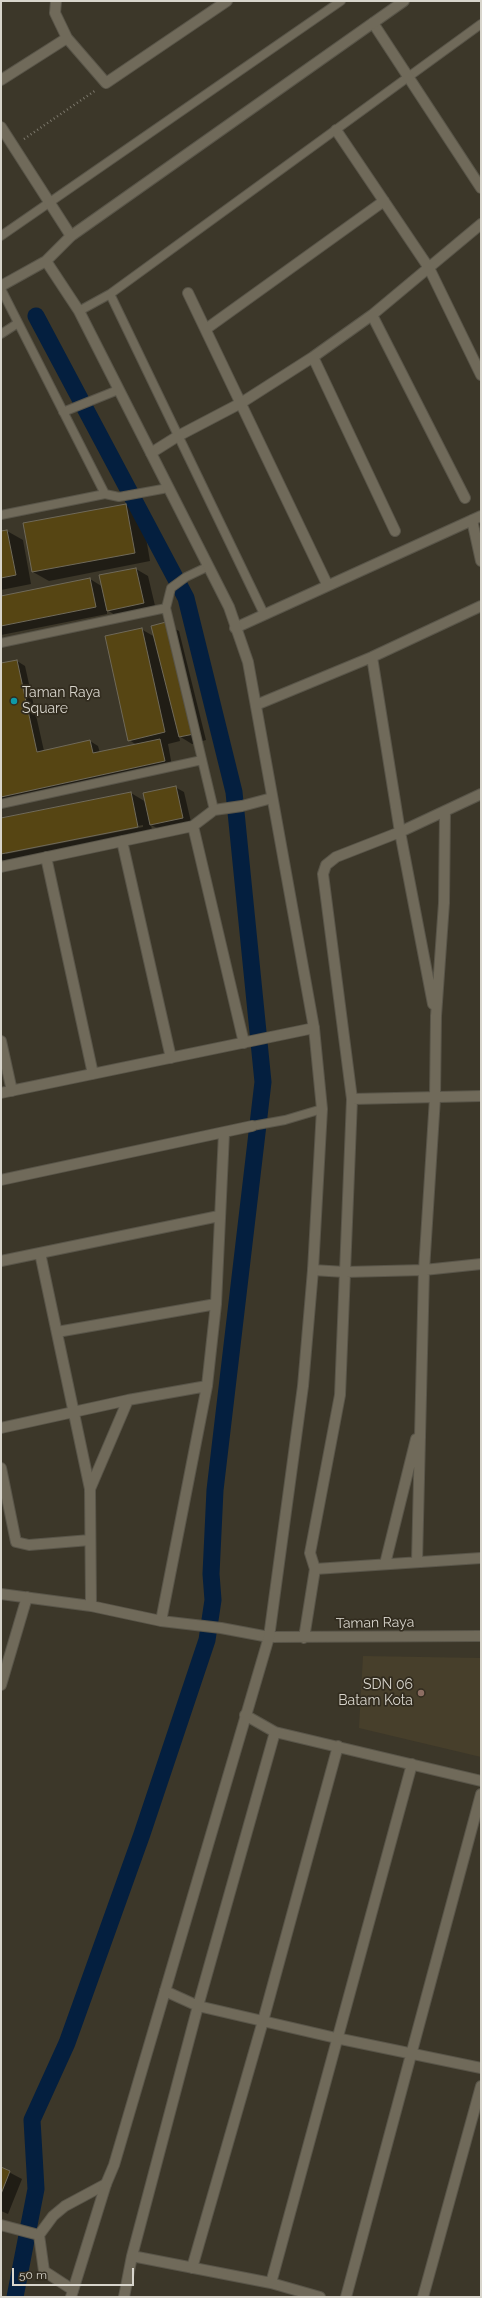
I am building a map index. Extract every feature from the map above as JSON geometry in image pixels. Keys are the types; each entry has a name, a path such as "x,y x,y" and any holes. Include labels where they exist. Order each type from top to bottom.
{"street":[{"path":"56,1 55,14 67,38 106,83 227,1"},
{"path":"1,287 46,261 71,236 404,1"},
{"path":"373,23 481,188"},
{"path":"1,80 67,38"},
{"path":"1,127 71,236"},
{"path":"336,130 428,268 481,375"},
{"path":"206,329 384,201"},
{"path":"151,453 178,436 241,404 313,357 372,315 481,224"},
{"path":"35,2235 44,2271 72,2293 106,2184 114,2165 269,1637 303,1386 314,1270 322,1109 314,1028 248,662 229,608 207,567 151,453 79,311 46,261"},
{"path":"188,293 326,584"},
{"path":"372,315 465,498"},
{"path":"313,357 395,531"},
{"path":"235,628 326,584 476,518 481,561"},
{"path":"256,705 372,657 481,606"},
{"path":"372,657 400,832 436,1016"},
{"path":"304,1638 315,1569 310,1553 340,1395 352,1099 323,874 326,865 336,857 400,832 481,794"},
{"path":"1,867 193,826 214,810 242,806 272,798"},
{"path":"417,1562 424,1270 435,1098 436,1016 442,957 445,812"},
{"path":"193,826 247,1042"},
{"path":"122,841 171,1058"},
{"path":"46,857 93,1074"},
{"path":"1,1093 314,1028"},
{"path":"1,1041 12,1091"},
{"path":"352,1099 481,1096"},
{"path":"1,1180 252,1126"},
{"path":"161,1621 207,1386 216,1304 224,1133"},
{"path":"1,1261 219,1216"},
{"path":"40,1253 90,1489 91,1606"},
{"path":"314,1270 345,1272 424,1270 481,1264"},
{"path":"57,1332 216,1304"},
{"path":"1,1428 128,1400 207,1386"},
{"path":"90,1489 128,1400"},
{"path":"385,1564 420,1420"},
{"path":"1,1468 16,1542 29,1545 90,1540"},
{"path":"315,1569 481,1558"},
{"name":"Taman Raya","path":"1,1594 91,1606 161,1621 221,1628 269,1637 481,1636"},
{"path":"1,1685 27,1597"},
{"path":"245,1715 275,1732 481,1781"},
{"path":"124,2297 132,2256 198,2006 275,1732"},
{"path":"192,2268 263,2021 338,1746"},
{"path":"271,2283 336,2038 412,1764"},
{"path":"346,2297 410,2053 481,1794"},
{"path":"164,1991 198,2006 336,2038 481,2068"},
{"path":"423,2297 481,2086"},
{"path":"35,2235 65,2206 106,2184"},
{"path":"1,2225 35,2235"},
{"path":"132,2256 271,2283 320,2297"}],"lane":[{"path":"1,236 341,1"},
{"path":"79,311 110,294 481,24"},
{"path":"1,287 18,323 68,411 105,494"},
{"path":"110,294 264,614"},
{"path":"1,334 18,323"},
{"path":"68,411 118,390"},
{"path":"1,515 105,494 119,497 144,494 168,488"},
{"path":"207,567 186,577 171,588 166,608 214,810"},
{"path":"1,644 166,608"},
{"path":"1,804 202,760"},
{"path":"252,1126 285,1120 322,1109"}],"path":[{"path":"13,146 106,83"}],"shaded area":[{"name":"SDN 06 Batam Kota","path":"363,1656 481,1658 481,1757 359,1728"}],"building":[{"path":"126,504 135,553 32,572 23,523"},
{"path":"7,530 16,575 1,578 1,531"},
{"path":"136,568 144,603 107,611 99,575"},
{"path":"90,578 96,607 1,626 1,596"},
{"path":"166,622 194,734 179,737 151,626"},
{"path":"142,628 165,732 128,741 105,636"},
{"name":"Taman Raya Square","path":"17,660 37,752 90,740 93,753 160,739 165,761 1,797 1,663"},
{"path":"176,786 183,818 150,825 143,793"},
{"path":"131,792 138,827 1,854 1,818"},
{"path":"1,2167 10,2171 1,2194"}],"waterway":[{"path":"15,2297 36,2189 32,2120 67,2043 142,1834 207,1640 213,1600 211,1574 215,1490 263,1082 234,792 186,598 36,316"}],"place":[{"name":"Taman Raya Square","path":"14,701"},
{"name":"SDN 06 Batam Kota","path":"421,1693"}]}
